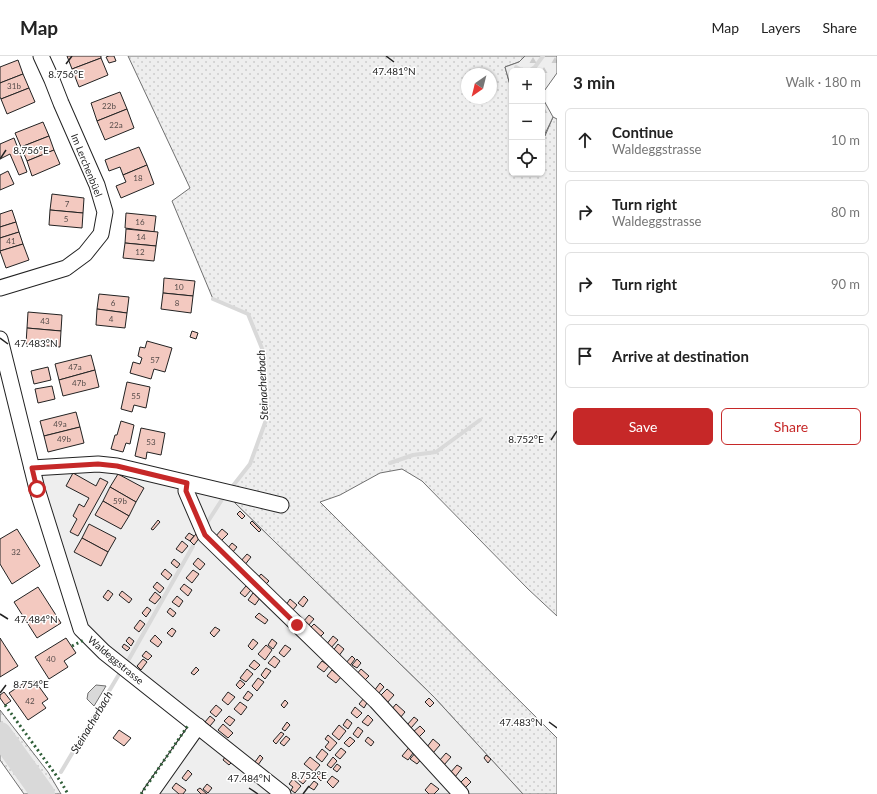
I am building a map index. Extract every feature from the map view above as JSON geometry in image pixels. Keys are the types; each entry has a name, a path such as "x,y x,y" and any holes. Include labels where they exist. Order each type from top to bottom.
{"street":[{"name":"Im Lerchenbüel","path":"0,288 66,268 86,254 101,234 105,212 97,185 41,56"},
{"name":"Waldeggstrasse","path":"0,339 37,489 80,629 104,652 283,794"},
{"path":"32,468 98,464 117,466 281,505"},
{"path":"187,483 186,491 205,535 376,701 461,794"},
{"path":"150,794 198,726"}],"green space":[{"path":"128,56 525,56 519,62 505,67 509,81 509,176 545,176 545,136 553,117 557,119 557,616 528,589 422,481 402,469 380,473 340,495 320,502 557,738 557,794 523,794 434,697 235,503 232,494 232,487 250,464 266,420 263,351 248,314 213,299 172,201 190,188"},
{"path":"525,56 557,56 557,73 545,90 545,68 509,68 509,81 505,67 519,62"},
{"path":"545,102 553,117 545,134"},
{"path":"98,464 232,494 235,503 434,697 523,794 150,794 198,726 81,629 32,468"},
{"path":"0,710 48,772 61,794 24,794 0,760"}],"shaded area":[{"path":"96,685 106,686 94,706 87,699 88,693"}],"building":[{"path":"67,56 101,56 101,58 72,69"},
{"path":"114,56 116,61 109,63 106,57"},
{"path":"101,58 108,75 79,87 72,69"},
{"path":"18,60 23,74 0,83 0,67"},
{"path":"23,74 29,88 1,99 0,83"},
{"path":"29,88 35,102 7,114 1,99"},
{"path":"120,92 127,109 97,121 91,103"},
{"path":"127,109 134,128 105,140 97,121"},
{"path":"43,122 49,136 21,147 15,133"},
{"path":"49,136 54,150 27,161 21,147"},
{"path":"14,138 27,172 19,175 10,154 0,159 0,144"},
{"path":"139,147 147,165 123,175 120,167 109,171 105,160"},
{"path":"54,150 60,164 32,176 27,161"},
{"path":"147,165 154,184 121,198 116,186 126,182 123,175"},
{"path":"8,171 14,184 0,190 0,175"},
{"path":"52,194 84,198 83,213 50,210"},
{"path":"12,210 16,222 0,227 0,214"},
{"path":"50,210 83,213 82,228 49,225"},
{"path":"126,213 156,216 154,232 125,228"},
{"path":"16,222 19,232 0,238 0,227"},
{"path":"126,229 158,232 156,246 125,243"},
{"path":"19,232 23,244 0,251 0,238"},
{"path":"125,243 156,246 154,261 123,258"},
{"path":"23,244 29,260 6,268 0,251"},
{"path":"164,278 195,281 193,296 163,293"},
{"path":"163,293 193,296 191,313 161,309"},
{"path":"99,294 129,297 127,313 97,309"},
{"path":"97,309 127,313 125,328 96,325"},
{"path":"28,312 62,315 61,331 27,328"},
{"path":"27,328 61,331 60,347 26,344"},
{"path":"192,331 198,333 196,339 190,337"},
{"path":"147,341 172,348 165,372 154,369 151,379 130,373 133,362 140,364 142,358 138,356 140,347 145,348"},
{"path":"91,355 95,370 59,380 55,364"},
{"path":"48,367 51,380 34,384 31,371"},
{"path":"95,370 99,387 63,396 59,380"},
{"path":"127,382 150,387 146,408 134,405 132,412 121,409"},
{"path":"52,386 55,399 38,403 35,389"},
{"path":"76,412 80,427 44,436 40,421"},
{"path":"121,421 134,425 130,444 126,443 123,452 111,449"},
{"path":"80,427 84,443 48,452 44,436"},
{"path":"141,428 165,433 161,455 147,452 146,459 135,456"},
{"path":"73,473 96,486 100,478 108,482 78,536 70,532 77,519 73,516 79,504 84,507 89,498 66,486"},
{"path":"118,474 144,488 136,502 110,487"},
{"path":"110,487 136,502 129,516 103,501"},
{"path":"103,501 129,516 121,529 95,515"},
{"path":"240,511 245,516 242,519 237,514"},
{"path":"158,520 160,522 153,530 151,529"},
{"path":"252,521 261,530 259,532 250,523"},
{"path":"89,524 116,538 108,552 82,538"},
{"path":"17,529 40,566 12,584 0,564 0,539"},
{"path":"222,529 228,534 221,541 215,537"},
{"path":"189,533 194,536 190,541 185,538"},
{"path":"196,534 200,537 194,545 190,541"},
{"path":"82,538 108,552 101,566 74,552"},
{"path":"182,541 188,546 182,553 176,549"},
{"path":"232,543 237,547 232,553 227,549"},
{"path":"247,554 251,557 244,566 240,562"},
{"path":"198,558 205,564 200,570 193,564"},
{"path":"174,559 180,564 177,568 171,563"},
{"path":"165,569 172,575 168,580 161,574"},
{"path":"193,570 199,574 192,583 186,578"},
{"path":"261,574 269,581 265,585 257,579"},
{"path":"157,582 164,588 160,593 153,587"},
{"path":"184,584 192,590 188,596 180,589"},
{"path":"246,586 251,590 245,597 240,593"},
{"path":"38,587 61,623 37,638 14,602"},
{"path":"108,590 113,594 108,601 103,597"},
{"path":"122,591 132,599 129,603 119,595"},
{"path":"155,592 161,597 155,604 149,600"},
{"path":"253,593 260,598 255,605 248,600"},
{"path":"177,596 183,601 179,607 172,602"},
{"path":"304,596 308,600 303,607 298,603"},
{"path":"290,599 297,605 292,611 286,605"},
{"path":"147,607 151,610 146,617 142,613"},
{"path":"170,608 176,613 173,617 167,612"},
{"path":"259,613 268,620 265,624 255,617"},
{"path":"309,615 314,619 308,626 303,622"},
{"path":"140,620 145,624 139,632 134,628"},
{"path":"314,624 324,633 320,637 310,628"},
{"path":"215,627 220,630 214,637 210,633"},
{"path":"172,628 176,631 172,637 167,633"},
{"path":"155,635 162,642 158,647 150,641"},
{"path":"333,636 338,640 330,649 326,645"},
{"path":"129,637 134,641 131,646 126,641"},
{"path":"0,638 18,666 0,677"},
{"path":"66,638 76,653 64,661 68,667 49,679 35,657"},
{"path":"253,639 258,643 252,650 248,646"},
{"path":"272,639 277,643 273,649 268,645"},
{"path":"124,644 130,648 127,651 122,647"},
{"path":"338,644 344,649 338,657 332,652"},
{"path":"266,645 272,650 265,660 258,654"},
{"path":"285,645 291,649 284,657 279,653"},
{"path":"146,651 152,656 148,660 142,656"},
{"path":"274,656 280,661 275,668 268,663"},
{"path":"352,656 355,659 349,667 345,664"},
{"path":"143,659 147,662 141,670 137,666"},
{"path":"357,659 361,663 357,668 352,665"},
{"path":"254,660 260,665 255,670 249,666"},
{"path":"322,661 329,666 324,672 317,667"},
{"path":"196,667 199,670 194,675 191,673"},
{"path":"266,668 271,671 265,679 261,675"},
{"path":"247,669 253,674 246,682 240,678"},
{"path":"361,669 369,676 364,681 356,675"},
{"path":"332,670 341,677 336,683 327,676"},
{"path":"258,678 264,682 257,691 252,686"},
{"path":"240,680 245,684 240,689 236,685"},
{"path":"27,681 30,684 35,681 48,699 42,703 46,708 28,720 9,693"},
{"path":"380,683 384,687 378,694 374,691"},
{"path":"387,689 394,695 387,703 379,697"},
{"path":"248,691 253,695 248,701 243,698"},
{"path":"4,692 11,701 5,705 0,698 0,695"},
{"path":"228,692 235,697 228,705 222,700"},
{"path":"364,698 368,701 364,708 359,704"},
{"path":"429,698 434,703 430,707 425,702"},
{"path":"285,700 288,703 284,708 281,705"},
{"path":"240,702 247,707 241,715 234,709"},
{"path":"396,704 405,712 400,718 391,710"},
{"path":"216,705 222,710 216,717 210,712"},
{"path":"355,707 362,713 357,718 351,713"},
{"path":"368,715 373,720 368,726 362,722"},
{"path":"210,716 215,720 210,726 205,722"},
{"path":"229,716 235,720 230,726 224,721"},
{"path":"414,717 418,720 411,728 407,725"},
{"path":"347,719 352,723 348,729 343,725"},
{"path":"287,722 290,725 285,731 282,729"},
{"path":"223,724 233,733 228,738 218,730"},
{"path":"339,725 346,731 339,740 332,734"},
{"path":"420,726 425,731 418,738 413,732"},
{"path":"358,727 363,731 358,738 353,734"},
{"path":"119,730 131,738 124,746 113,738"},
{"path":"281,732 284,734 276,744 273,741"},
{"path":"328,735 337,743 330,751 325,747 329,742 325,739"},
{"path":"286,736 290,739 284,746 280,743"},
{"path":"350,737 355,741 349,747 344,743"},
{"path":"368,737 374,742 371,746 365,741"},
{"path":"433,739 440,745 433,753 427,747"},
{"path":"411,745 416,749 408,760 402,756"},
{"path":"341,748 346,752 340,759 335,755"},
{"path":"322,749 328,754 322,762 316,757"},
{"path":"417,751 423,757 417,764 410,759"},
{"path":"446,753 451,757 444,765 439,761"},
{"path":"260,755 263,758 258,765 255,762"},
{"path":"486,755 491,759 488,763 484,758"},
{"path":"225,757 232,762 229,765 223,760"},
{"path":"310,757 320,765 314,772 304,764"},
{"path":"333,757 337,761 331,768 327,765"},
{"path":"337,764 341,767 337,772 333,769"},
{"path":"457,765 462,768 455,777 450,773"},
{"path":"188,770 192,774 186,781 182,778"},
{"path":"323,771 327,774 321,781 317,777"},
{"path":"304,773 309,777 303,784 298,780"},
{"path":"332,776 339,781 333,788 327,782"},
{"path":"466,777 471,782 465,788 460,783"},
{"path":"293,779 301,786 295,793 291,790 293,787 289,784"},
{"path":"314,781 318,784 314,790 309,787"},
{"path":"176,783 186,790 183,794 179,794 172,788"},
{"path":"431,783 439,789 434,794 429,794 425,790"},
{"path":"207,784 212,788 208,793 203,789"},
{"path":"200,788 207,794 201,794 197,790"}],"waterway":[{"path":"534,68 543,56"},
{"name":"Steinacherbach","path":"213,299 248,314 263,351 266,420 250,464 232,487"},
{"path":"390,463 413,455 436,452 480,420"},
{"name":"Steinacherbach","path":"205,526 223,498"},
{"name":"Steinacherbach","path":"129,659 193,546"},
{"name":"Steinacherbach","path":"61,772 121,671"},
{"path":"0,734 43,794"}],"hedge":[{"path":"72,646 84,640"},
{"path":"5,705 61,782 68,794"},
{"path":"141,794 189,724"}],"route":[{"path":"37,489 32,468 98,464 117,466 187,483 186,491 205,535 297,625"}]}
